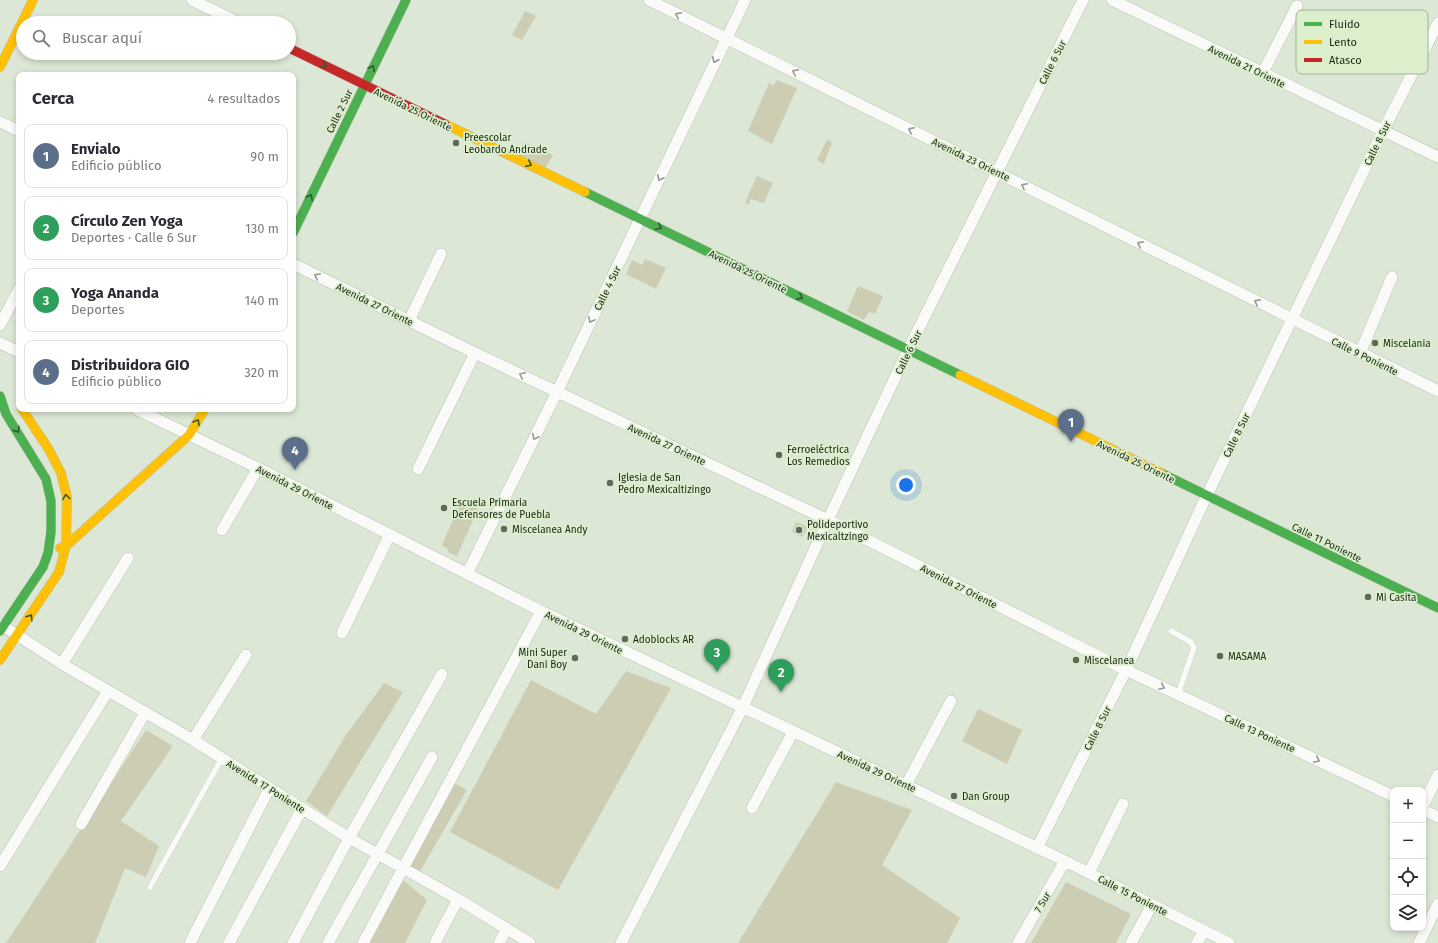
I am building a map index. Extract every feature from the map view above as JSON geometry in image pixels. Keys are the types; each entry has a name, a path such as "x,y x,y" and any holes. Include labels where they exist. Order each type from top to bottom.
{"street":[{"path":"25,16 33,0"},
{"path":"192,0 225,16"},
{"name":"Calle 2 Sur","path":"296,226 406,0"},
{"name":"Avenida 23 Oriente","path":"649,0 1292,320"},
{"name":"Calle 4 Sur","path":"467,574 557,392 744,0"},
{"name":"Calle 6 Sur","path":"621,943 742,709 828,520 908,350 1083,0"},
{"name":"Avenida 21 Oriente","path":"1112,0 1262,74 1438,157"},
{"path":"1262,74 1297,6"},
{"name":"Calle 8 Sur","path":"1428,43 1438,23"},
{"path":"0,66 16,34"},
{"name":"Avenida 25 Oriente","path":"296,51 1206,495"},
{"name":"Calle 8 Sur","path":"1037,848 1126,670 1206,495 1412,74"},
{"path":"0,122 16,130"},
{"path":"408,321 441,254"},
{"name":"Avenida 27 Oriente","path":"296,265 408,321 828,520 1126,670"},
{"path":"1360,353 1392,277"},
{"path":"0,324 16,295"},
{"name":"Calle 9 Poniente","path":"1292,320 1438,391"},
{"path":"0,343 16,351"},
{"path":"418,468 475,353"},
{"path":"0,392 16,404"},
{"path":"0,396 6,414 46,479 51,501 51,532 48,553 43,568 2,628"},
{"path":"0,660 59,572 66,546 67,497 61,473 48,448 24,412"},
{"name":"Avenida 29 Oriente","path":"142,412 258,468 541,611 742,709 1037,848"},
{"path":"48,553 66,546 190,435 203,412"},
{"path":"222,530 258,468"},
{"name":"Calle 11 Poniente","path":"1206,495 1438,608"},
{"path":"342,632 390,534"},
{"path":"62,664 128,558"},
{"path":"363,943 541,611"},
{"name":"Avenida 17 Poniente","path":"2,628 144,713 193,740 349,838 458,899 530,943"},
{"path":"193,740 246,655"},
{"name":"Calle 13 Poniente","path":"1126,670 1390,795"},
{"path":"293,943 349,838 442,674"},
{"path":"0,866 108,691"},
{"path":"906,785 952,701"},
{"path":"81,824 144,713"},
{"path":"752,808 793,732"},
{"path":"328,943 432,757"},
{"path":"1426,800 1438,775"},
{"path":"190,943 269,789"},
{"path":"1089,873 1123,804"},
{"path":"229,943 302,809"},
{"path":"1426,811 1438,817"},
{"name":"Calle 15 Poniente","path":"1037,848 1229,943"},
{"name":"7 Sur","path":"1018,943 1065,861"},
{"path":"435,943 458,899"},
{"path":"1419,943 1438,904"},
{"path":"1131,943 1152,905"},
{"path":"498,943 507,928"},
{"path":"1197,943 1204,931"}],"lane":[{"path":"1171,631 1191,642 1194,648 1178,694"},
{"path":"150,887 222,758"}],"green space":[{"path":"525,11 536,16 522,40 512,35"},
{"path":"777,80 797,88 772,144 748,131 769,83 773,86"},
{"path":"827,140 832,142 824,164 817,160"},
{"path":"524,142 553,155 545,168 517,154"},
{"path":"757,176 773,183 764,203 751,199 748,205 745,203"},
{"path":"645,259 666,268 656,289 626,274 632,260 642,265"},
{"path":"858,286 883,296 875,314 869,312 864,320 847,311"},
{"path":"461,502 478,509 457,556 448,552 448,549 442,545"},
{"name":"Polideportivo Mexicaltzingo","path":"796,522 808,527 802,537 792,532"},
{"path":"626,671 671,688 558,890 450,832 531,680 596,714"},
{"path":"384,683 403,692 327,816 306,801 344,738"},
{"path":"978,709 1022,730 1007,764 962,741"},
{"path":"146,730 173,746 121,821 159,846 146,877 125,868 95,943 6,943"},
{"path":"452,782 467,790 419,873 407,866"},
{"path":"836,782 912,810 882,865 960,918 947,943 738,943"},
{"path":"401,878 427,900 405,943 367,943"},
{"path":"1066,882 1131,914 1116,943 1031,943"}],"traffic: fast":[{"path":"296,227 406,0"},
{"path":"585,192 960,375"},
{"path":"0,396 6,414 46,479 51,501 51,532 48,553 43,567 0,631"},
{"path":"1161,473 1438,608"}],"traffic: slow":[{"path":"25,16 33,0"},
{"path":"0,67 16,35"},
{"path":"445,124 585,192"},
{"path":"960,375 1161,473"},
{"path":"0,660 59,572 66,546 67,497 61,473 48,448 24,412"},
{"path":"60,548 66,546 189,435 203,412"}],"traffic: jam":[{"path":"296,51 445,124"}],"place":[{"name":"Preescolar Leobardo Andrade","path":"456,143"},
{"name":"Miscelania","path":"1375,343"},
{"name":"Envialo","path":"1071,442"},
{"name":"Ferroeléctrica Los Remedios","path":"779,455"},
{"name":"Distribuidora GIO","path":"295,470"},
{"name":"Iglesia de San Pedro Mexicaltizingo","path":"610,483"},
{"name":"Escuela Primaria Defensores de Puebla","path":"444,508"},
{"name":"Miscelanea Andy","path":"504,529"},
{"name":"Polideportivo Mexicaltzingo","path":"799,530"},
{"name":"Mi Casita","path":"1368,597"},
{"name":"Adoblocks AR","path":"625,639"},
{"name":"MASAMA","path":"1220,656"},
{"name":"Mini Super Dani Boy","path":"575,658"},
{"name":"Miscelanea","path":"1076,660"},
{"name":"Yoga Ananda","path":"717,672"},
{"name":"Círculo Zen Yoga","path":"781,692"},
{"name":"Dan Group","path":"954,796"}]}
